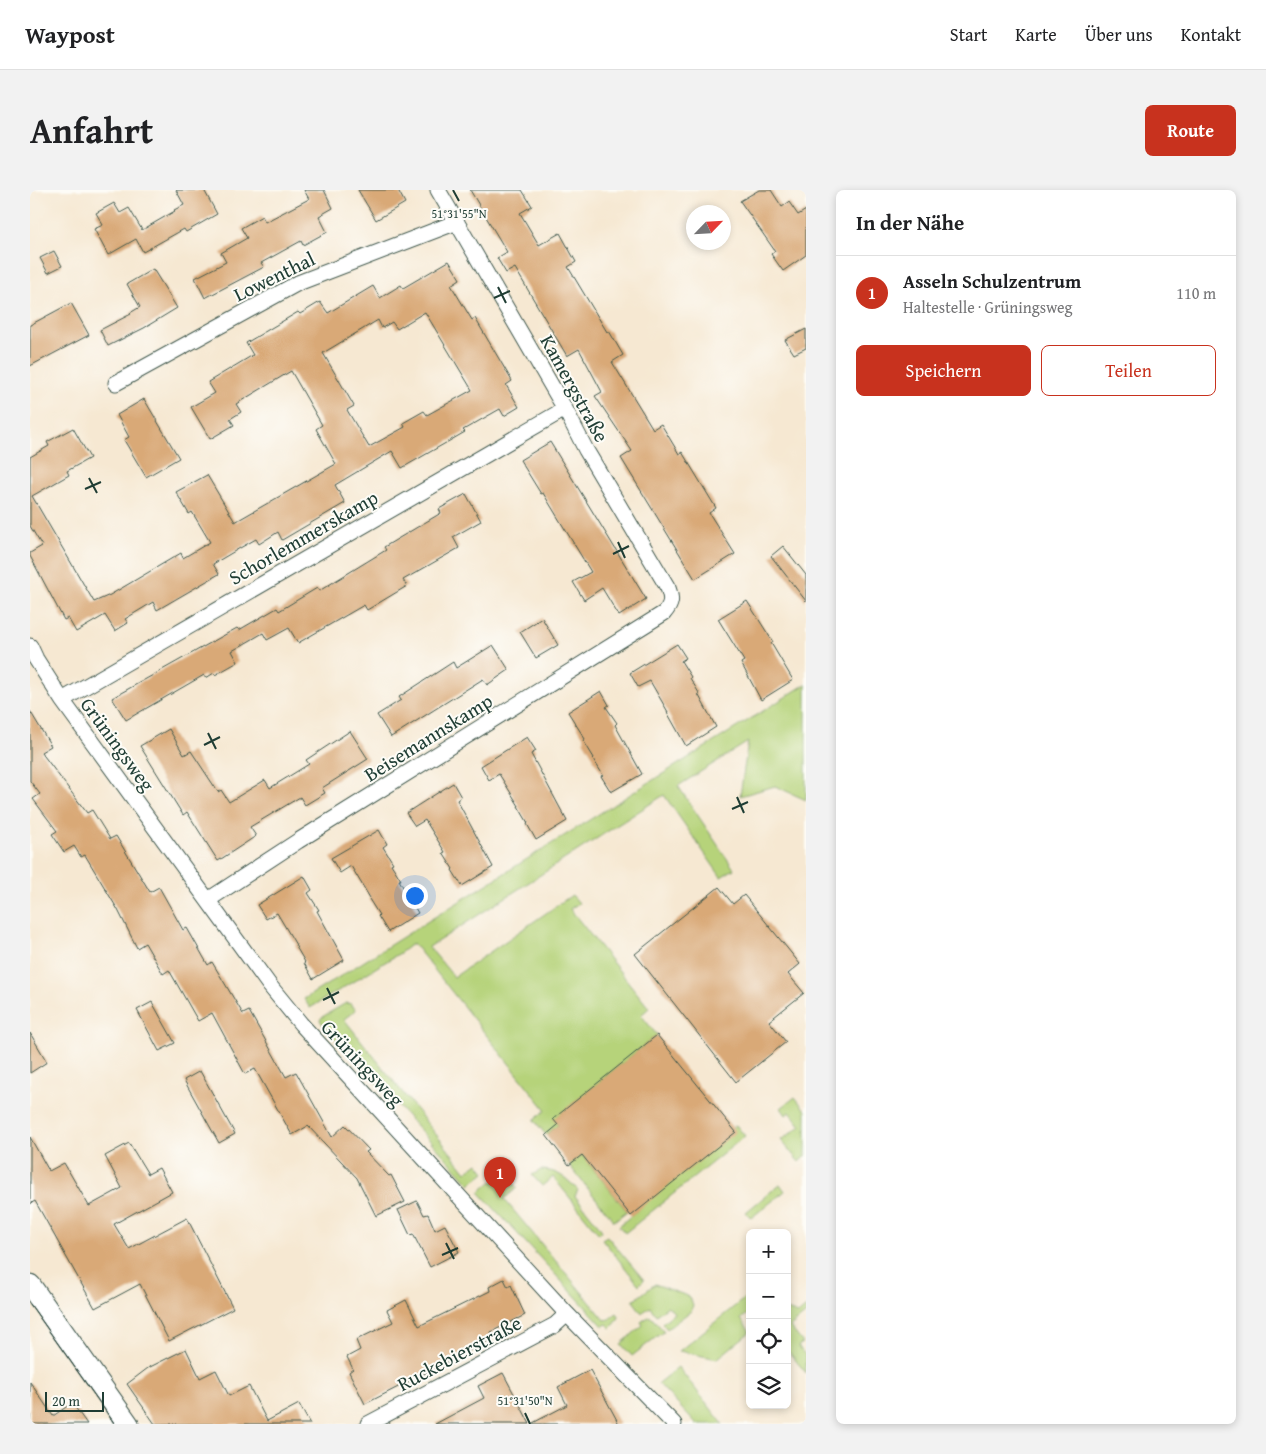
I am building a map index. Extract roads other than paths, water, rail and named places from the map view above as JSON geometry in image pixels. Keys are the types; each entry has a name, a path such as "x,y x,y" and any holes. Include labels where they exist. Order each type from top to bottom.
{"main road":[{"path":"30,1285 128,1424"}],"street":[{"name":"Kamergstraße","path":"438,190 565,409 586,450 668,588 672,599 669,607"},
{"name":"Lowenthal","path":"116,383 298,283 458,222"},
{"name":"Schorlemmerskamp","path":"62,700 565,409"},
{"name":"Beisemannskamp","path":"208,900 314,831 664,613 669,607"},
{"name":"Grüningsweg","path":"30,646 62,700 270,986 301,1024 567,1314 674,1424"},
{"name":"Ruckebierstraße","path":"368,1424 555,1325 567,1314"}],"tram line":[{"path":"30,1304 115,1424"}],"place":[{"name":"Asseln Schulzentrum","path":"500,1198"}]}
